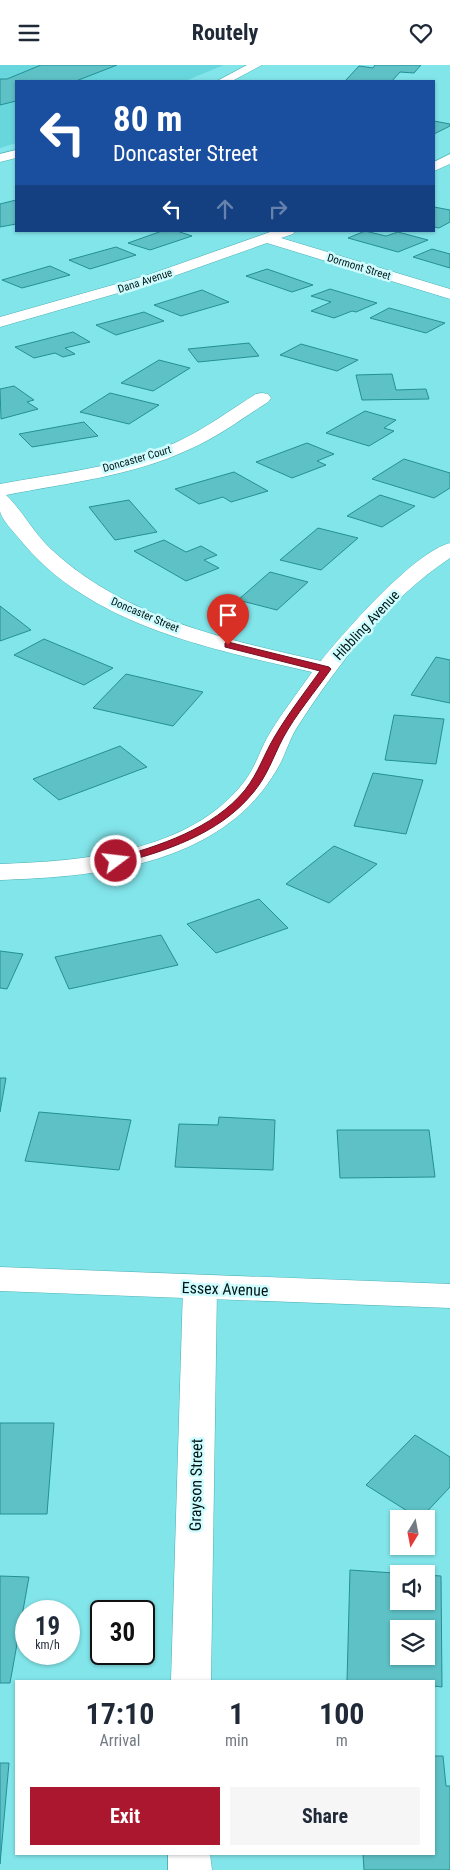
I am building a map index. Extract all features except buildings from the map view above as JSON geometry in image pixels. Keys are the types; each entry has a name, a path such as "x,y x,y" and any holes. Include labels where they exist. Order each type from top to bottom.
{"street":[{"path":"225,80 256,65"},
{"path":"0,158 15,153"},
{"path":"435,166 450,158"},
{"name":"Dana Avenue","path":"0,322 154,278 286,232"},
{"name":"Dormont Street","path":"268,239 450,294"},
{"name":"Doncaster Court","path":"0,490 115,467 161,454 197,438 262,398"},
{"name":"Doncaster Street","path":"0,499 46,555 71,577 103,597 149,619 197,636 326,669"},
{"name":"Hibbling Avenue","path":"0,872 68,869 116,861 146,853 181,839 213,823 236,806 249,791 268,764 279,737 326,669 378,607 429,563 450,549"},
{"name":"Essex Avenue","path":"0,1279 200,1289 450,1296"},
{"name":"Grayson Street","path":"191,1680 200,1289"},
{"path":"189,1855 190,1870"}],"shaded area":[{"path":"0,65 224,65 187,80 15,80 15,143 0,148"}],"route":[{"path":"116,861 146,853 181,839 213,823 236,806 268,764 279,737 326,669 228,645"}]}
